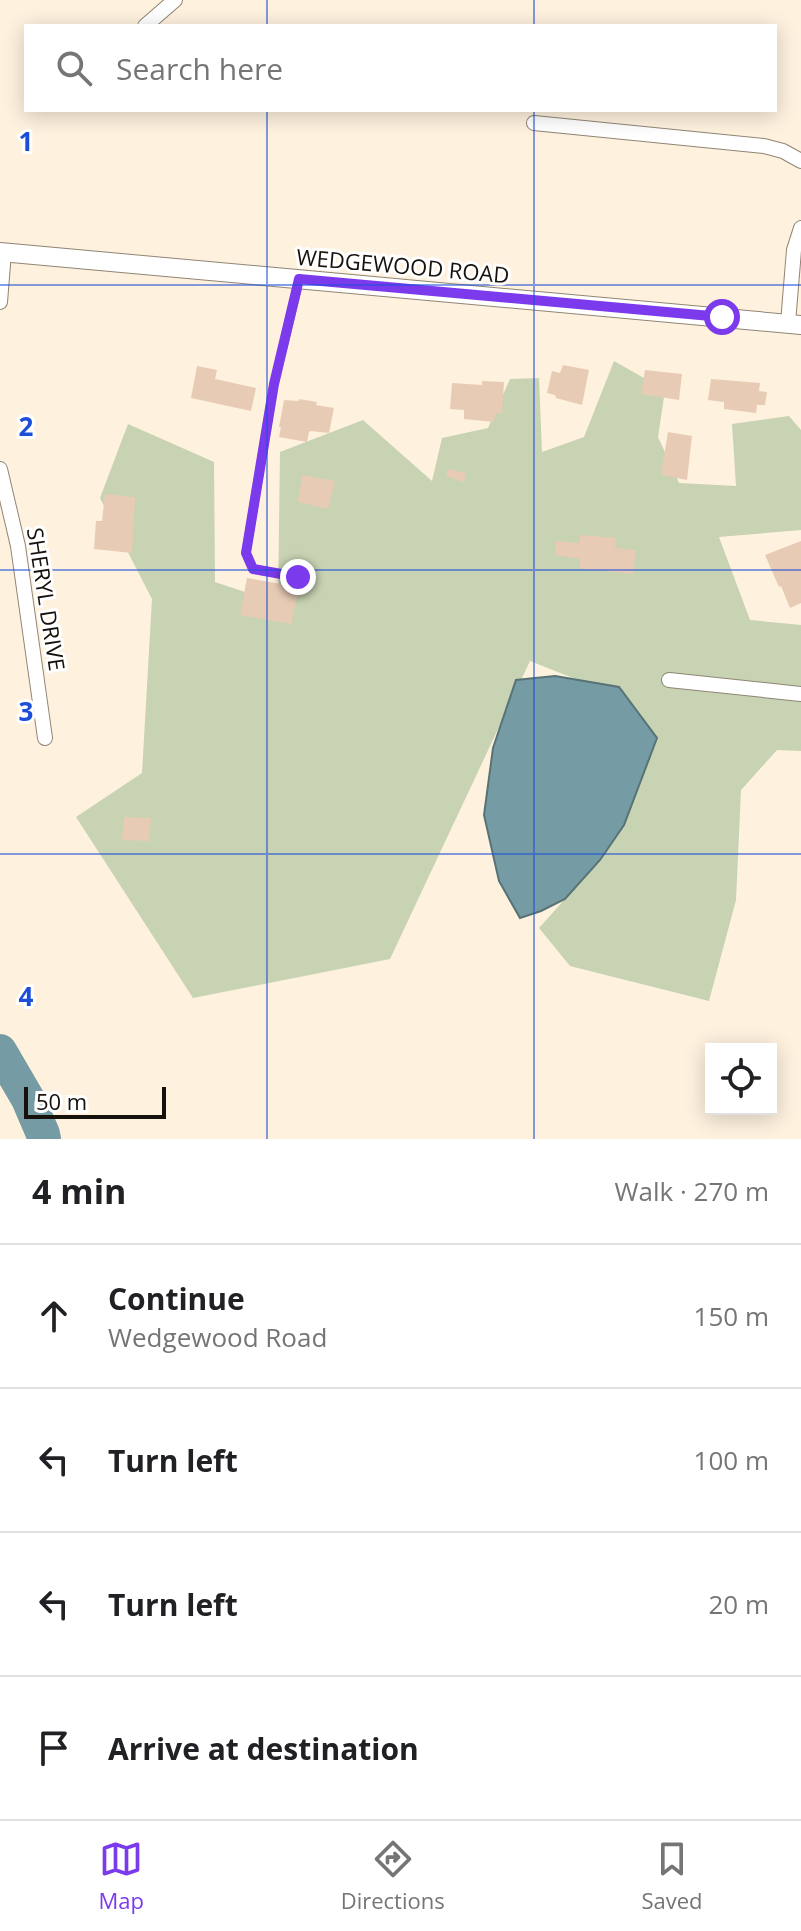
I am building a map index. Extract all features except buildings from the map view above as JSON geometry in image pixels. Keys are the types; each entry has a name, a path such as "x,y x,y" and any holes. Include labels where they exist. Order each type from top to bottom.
{"street":[{"path":"147,24 175,0"},
{"path":"534,123 764,146 783,151 801,161"},
{"path":"794,324 794,250 801,228"},
{"path":"0,302 2,252"},
{"name":"WEDGEWOOD ROAD","path":"2,252 794,324"},
{"name":"SHERYL DRIVE","path":"0,469 18,546 45,738"},
{"path":"669,680 801,694"}],"lane":[{"path":"298,577 253,569 246,553 274,384 299,279"}],"green space":[{"path":"614,361 665,390 658,437 679,483 736,486 732,424 789,416 801,430 801,530 719,537 750,620 801,625 801,751 777,750 741,790 736,900 709,1001 570,966 539,928 600,860 626,699 530,661 390,959 193,998 76,817 142,773 152,599 100,498 128,424 214,462 215,582 278,603 280,452 363,420 432,481 442,438 488,428 510,379 539,378 542,452 584,437"}],"water":[{"path":"555,676 619,687 657,738 624,825 600,860 565,899 520,918 499,881 484,815 493,748 516,680"}],"waterway":[{"path":"0,1051 28,1099 44,1139"}],"route":[{"path":"298,577 253,569 246,553 274,384 299,279 722,317"}]}
